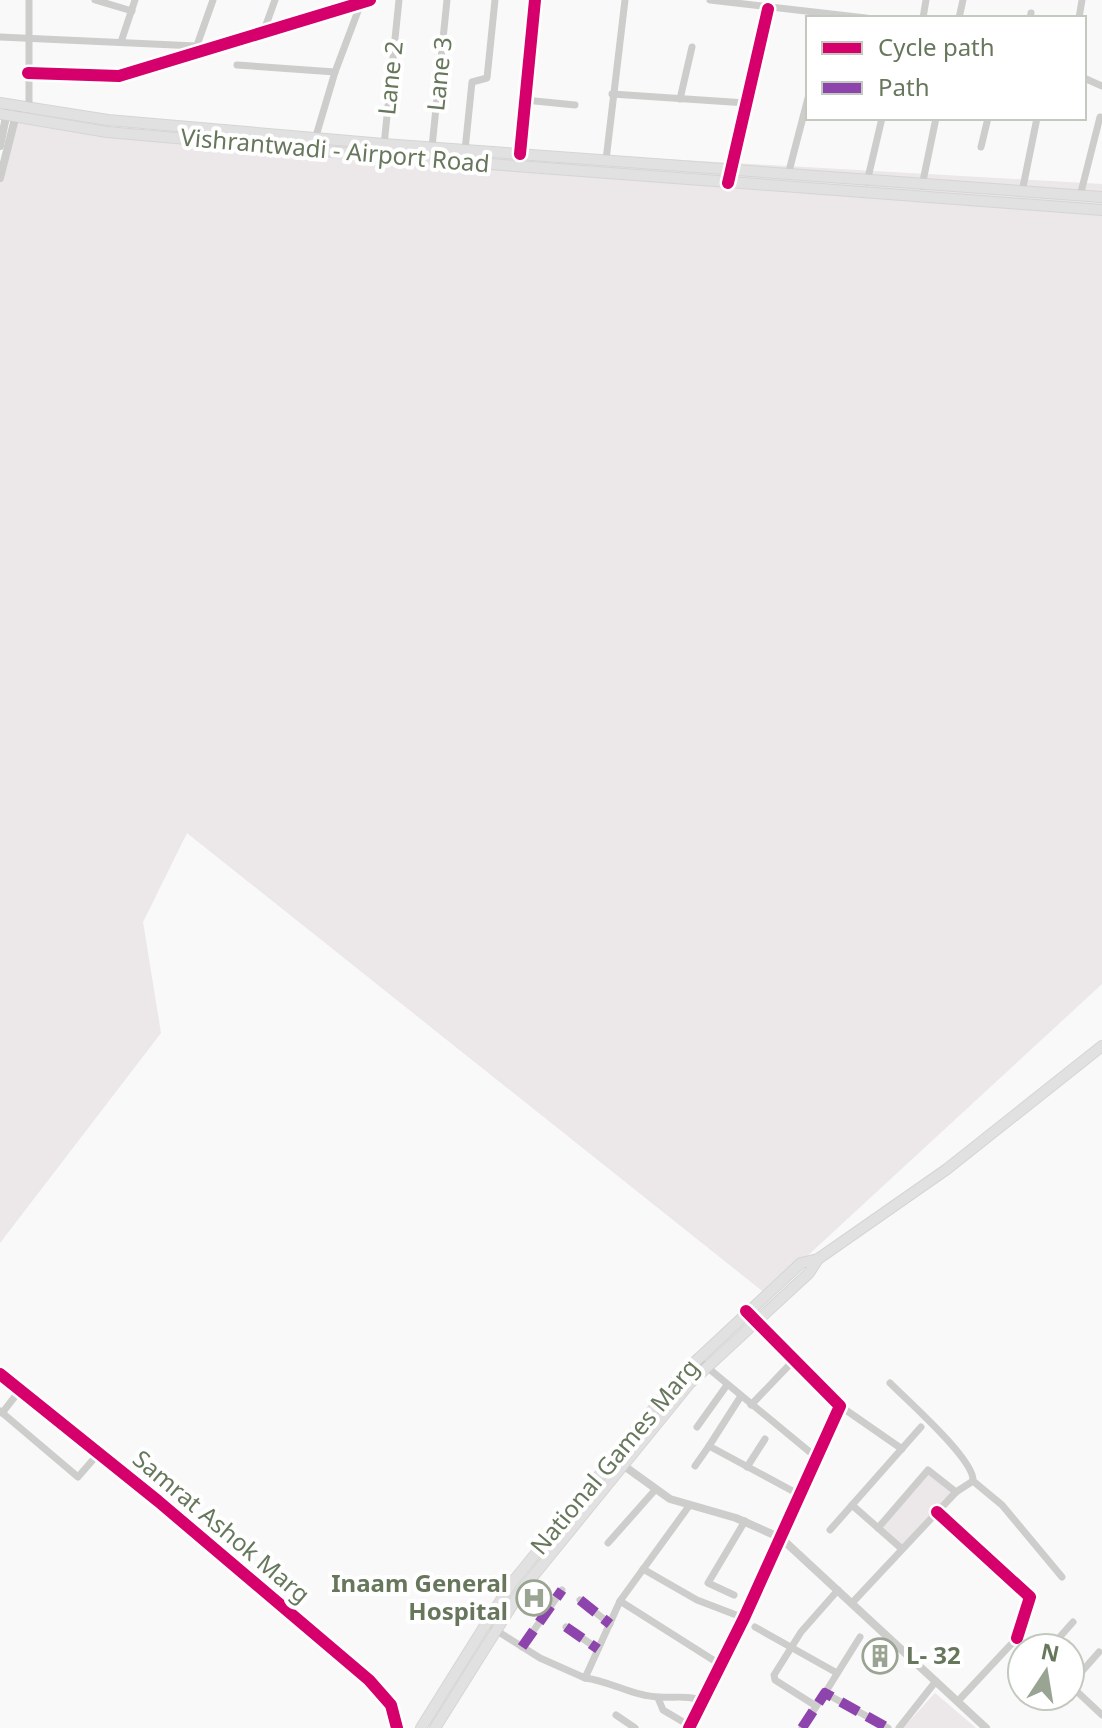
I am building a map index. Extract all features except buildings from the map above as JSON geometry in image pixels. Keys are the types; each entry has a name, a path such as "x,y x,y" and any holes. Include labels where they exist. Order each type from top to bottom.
{"main road":[{"name":"Vishrantwadi - Airport Road","path":"11,110 384,144 1102,197"},
{"name":"Vishrantwadi - Airport Road","path":"11,110 28,120 107,132 1102,210"},
{"name":"National Games Marg","path":"421,1728 511,1584 696,1358 801,1263 818,1259 973,1150 1102,1046"},
{"name":"National Games Marg","path":"435,1728 521,1591 623,1466 705,1367 809,1273 818,1259"}],"street":[{"path":"0,146 11,110 28,73 29,0"},
{"path":"95,0 132,11"},
{"path":"121,42 135,0"},
{"path":"195,50 213,0"},
{"path":"263,33 275,0"},
{"name":"Lane 2","path":"383,156 399,0"},
{"name":"Lane 3","path":"432,147 447,0"},
{"path":"465,150 472,82 487,78 495,0"},
{"path":"520,154 535,0"},
{"path":"606,160 625,0"},
{"path":"710,0 844,16"},
{"path":"28,73 119,76 350,3 365,2 335,72 316,136"},
{"path":"728,183 768,9"},
{"path":"0,37 121,42 195,50"},
{"path":"680,99 692,47"},
{"path":"237,65 335,72"},
{"path":"612,94 746,103"},
{"path":"525,100 575,105"},
{"path":"788,175 806,106"},
{"path":"0,178 11,110"},
{"path":"1080,196 1100,117"},
{"path":"867,182 882,120"},
{"path":"922,186 936,120"},
{"path":"981,147 988,120"},
{"path":"1022,192 1037,120"},
{"path":"746,1311 840,1406 902,1449"},
{"path":"696,1358 817,1458"},
{"path":"751,1405 794,1360"},
{"name":"Samrat Ashok Marg","path":"0,1374 380,1691 391,1705 397,1728"},
{"path":"890,1383 961,1455 973,1473 973,1481"},
{"path":"697,1427 727,1385"},
{"path":"20,1390 1,1412 78,1477 98,1454"},
{"path":"695,1466 741,1396"},
{"path":"658,1698 663,1710 690,1727 744,1618 840,1406"},
{"path":"830,1530 921,1427"},
{"path":"747,1467 765,1439"},
{"path":"709,1446 800,1495"},
{"path":"613,1458 655,1490 689,1506 745,1521 781,1538 986,1728"},
{"path":"878,1528 928,1470 956,1492"},
{"path":"852,1603 956,1492 973,1481"},
{"path":"973,1481 1002,1505 1062,1577"},
{"path":"608,1543 655,1490"},
{"path":"852,1505 902,1549"},
{"path":"585,1678 620,1601 689,1506"},
{"path":"937,1512 1030,1597 1019,1632"},
{"path":"734,1595 708,1583 745,1521"},
{"path":"643,1569 703,1603 744,1618"},
{"path":"703,1603 715,1586"},
{"path":"522,1647 562,1590"},
{"path":"816,1706 775,1680 792,1647 838,1590"},
{"path":"580,1600 610,1624"},
{"path":"620,1601 721,1665"},
{"path":"1064,1632 1073,1622"},
{"path":"484,1623 522,1647 585,1678 603,1680 658,1698 682,1694 704,1701"},
{"path":"566,1627 598,1649"},
{"path":"755,1627 837,1673"},
{"path":"802,1728 860,1637"},
{"path":"958,1701 1006,1650"},
{"path":"1086,1667 1099,1652"},
{"path":"899,1728 936,1681"},
{"path":"825,1693 888,1728"},
{"path":"1086,1700 1102,1715"},
{"path":"616,1715 635,1728"}],"shaded area":[{"path":"15,122 1102,184 1102,984 766,1294 187,833 143,922 161,1033 0,1243 0,179"},
{"path":"928,1470 956,1492 902,1549 878,1528"},
{"path":"935,1693 976,1728 903,1728"}],"marked path":[{"path":"522,1647 562,1590"},
{"path":"580,1600 610,1624"},
{"path":"566,1627 598,1649"},
{"path":"802,1728 825,1693 888,1728"}],"cycle path":[{"path":"28,73 119,76 370,0"},
{"path":"520,154 535,0"},
{"path":"728,183 768,9"},
{"path":"689,1728 744,1618 840,1406 746,1311"},
{"path":"0,1374 158,1501 369,1680 391,1705 397,1728"},
{"path":"937,1512 1030,1597 1019,1632"}],"place":[{"name":"Inaam General Hospital","path":"534,1598"},
{"name":"L- 32","path":"880,1656"}]}
